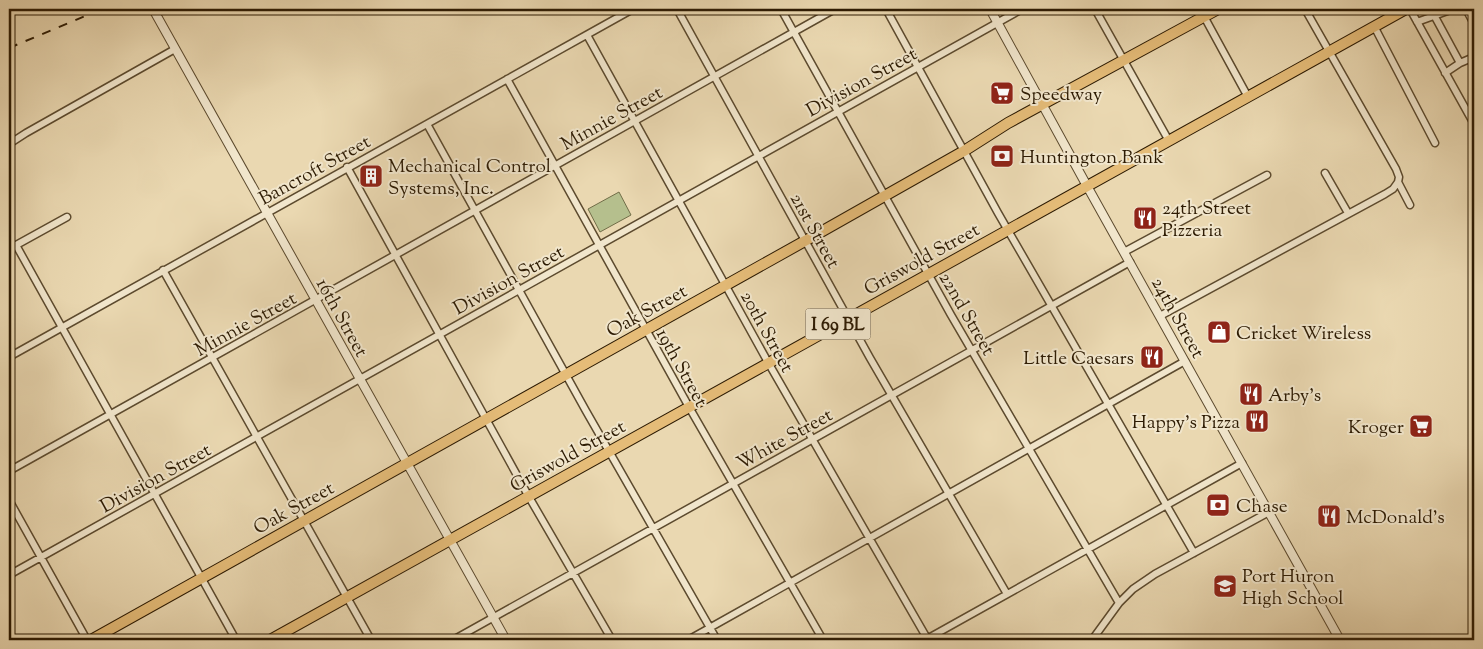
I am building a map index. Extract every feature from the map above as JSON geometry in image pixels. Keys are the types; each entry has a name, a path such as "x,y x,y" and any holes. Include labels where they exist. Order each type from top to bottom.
{"main road":[{"name":"Oak Street","path":"89,640 304,522 885,196 964,151 1008,123 1124,60 1202,13 1218,9"},
{"name":"Griswold Street","path":"270,640 1374,26 1408,9"}],"street":[{"name":"16th Street","path":"153,9 506,640"},
{"name":"Bancroft Street","path":"9,357 634,9"},
{"name":"21st Street","path":"677,9 848,318 1007,594"},
{"name":"22nd Street","path":"781,9 928,274 1119,603"},
{"name":"Minnie Street","path":"9,471 835,9"},
{"path":"886,9 1008,230 1194,553"},
{"name":"24th Street","path":"990,9 1340,640"},
{"name":"Division Street","path":"9,575 1022,9"},
{"path":"1095,9 1168,141"},
{"path":"1305,9 1396,169 1398,182 1410,205"},
{"path":"1408,9 1474,124"},
{"path":"1417,22 1453,9"},
{"path":"1466,9 1474,24"},
{"path":"1202,13 1248,97"},
{"path":"1434,15 1460,63"},
{"path":"1374,26 1435,143"},
{"name":"20th Street","path":"587,35 725,286 927,640"},
{"path":"9,144 175,49"},
{"path":"1445,73 1460,63 1474,57"},
{"name":"19th Street","path":"507,79 645,330 823,640"},
{"path":"427,124 609,452 717,640"},
{"path":"347,168 529,496 612,640"},
{"path":"1325,173 1348,213"},
{"path":"1124,252 1267,175"},
{"path":"1160,316 1393,189 1398,182"},
{"path":"9,249 67,217"},
{"path":"16,245 236,640"},
{"name":"White Street","path":"453,640 1130,262"},
{"path":"163,270 371,640"},
{"path":"688,640 1185,361"},
{"path":"927,640 1242,463"},
{"path":"9,500 89,640"},
{"path":"1092,640 1119,603 1144,581 1268,512"}],"green space":[{"path":"619,192 631,215 600,232 588,209"}],"railway":[{"path":"9,48 102,9"}],"place":[{"name":"Speedway","path":"1002,93"},
{"name":"Huntington Bank","path":"1002,156"},
{"name":"Mechanical Control Systems, Inc.","path":"371,176"},
{"name":"24th Street Pizzeria","path":"1145,218"},
{"name":"Cricket Wireless","path":"1219,332"},
{"name":"Little Caesars","path":"1152,357"},
{"name":"Arby's","path":"1251,394"},
{"name":"Happy's Pizza","path":"1257,421"},
{"name":"Kroger","path":"1421,426"},
{"name":"Chase","path":"1218,505"},
{"name":"McDonald's","path":"1329,516"},
{"name":"Port Huron High School","path":"1225,586"}]}
